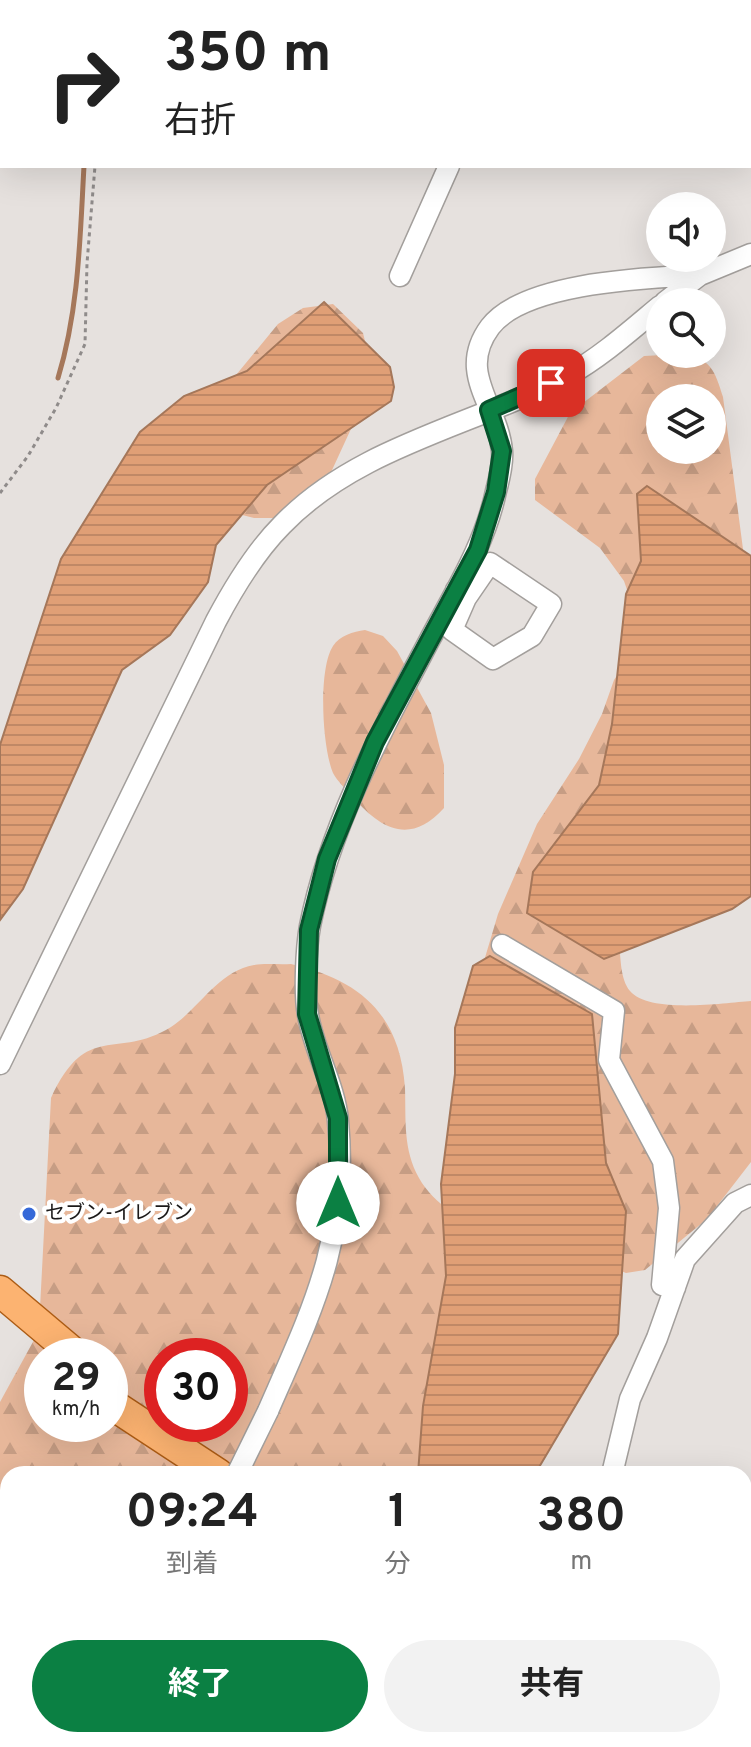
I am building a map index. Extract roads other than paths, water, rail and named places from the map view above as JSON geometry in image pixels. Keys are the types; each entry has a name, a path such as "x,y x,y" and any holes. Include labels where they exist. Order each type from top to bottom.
{"main road":[{"path":"0,1291 56,1338"},
{"path":"0,1314 29,1338"},
{"path":"128,1415 206,1466"},
{"path":"197,1442 233,1466"}],"street":[{"path":"400,276 448,168"},
{"path":"683,288 700,275 751,254"},
{"path":"241,1466 268,1411 328,1267 338,1221 338,1118 307,1014 309,930 327,859 375,742 461,594 490,563 551,604 532,636 493,659 452,630 461,594 496,492 502,451 475,370 482,341 492,324 548,295 591,285 700,275"},
{"path":"0,1064 216,621 258,555 282,525 323,490 388,453 578,369 646,317"},
{"path":"502,945 614,1011 609,1060 663,1161 669,1208 662,1285 675,1288"},
{"path":"614,1466 630,1399 685,1259 735,1203 751,1195"}],"waterway":[{"path":"58,378 74,299 84,168"}],"place":[{"name":"セブン-イレブン","path":"29,1214"}]}
